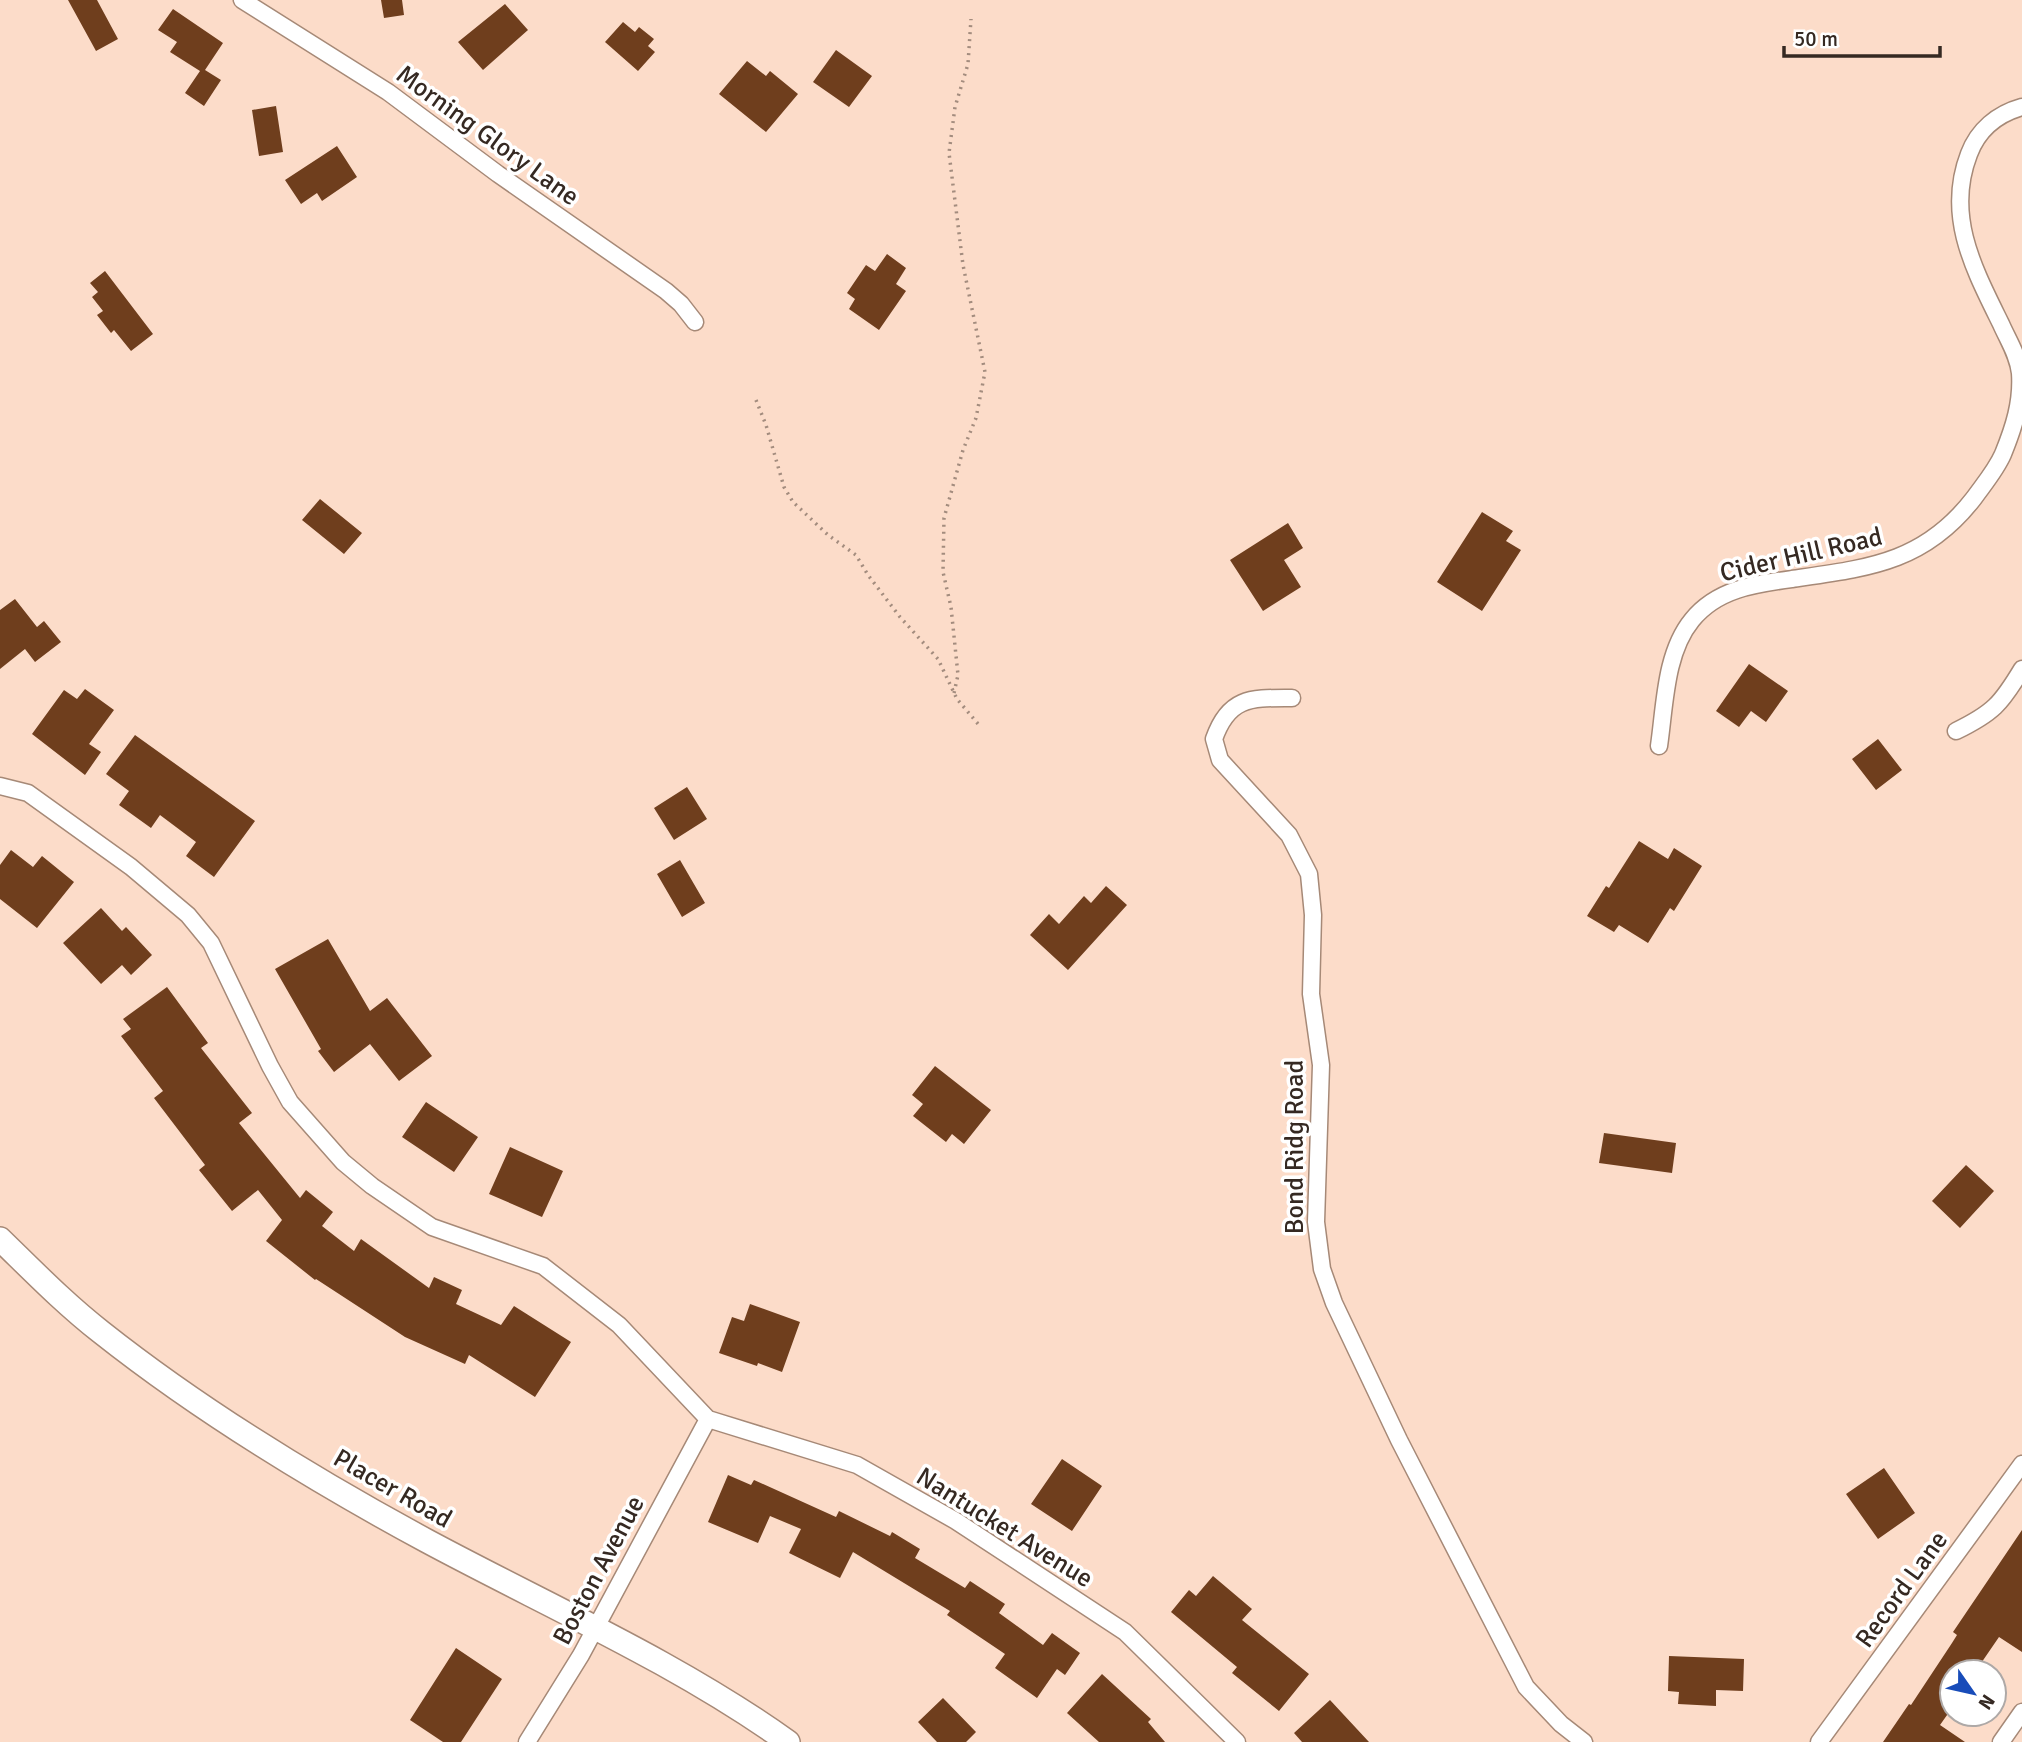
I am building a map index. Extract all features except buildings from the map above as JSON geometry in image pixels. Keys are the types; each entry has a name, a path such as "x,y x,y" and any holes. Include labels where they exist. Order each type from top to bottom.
{"main road":[{"name":"Placer Road","path":"0,1238 99,1331 173,1386 272,1452 425,1540 710,1690 788,1742"}],"street":[{"name":"Morning Glory Lane","path":"242,0 388,92 498,174 666,291 695,322"},
{"name":"Cider Hill Road","path":"1659,746 1676,650 1693,618 1716,597 1762,583 1844,572 1888,562 1909,554 1953,522 1985,484 2001,458 2018,415 2022,387 2020,370 1973,266 1958,203 1964,168 1975,139 1998,117 2022,107"},
{"path":"1956,731 1979,720 1996,707 2022,669"},
{"name":"Bond Ridg Road","path":"1293,698 1263,698 1241,702 1224,714 1214,739 1220,760 1289,835 1309,874 1313,915 1311,994 1321,1066 1316,1222 1322,1269 1344,1328 1392,1428 1526,1687 1561,1724 1584,1742"},
{"path":"0,786 29,793 131,867 188,915 211,943 290,1102 343,1163 432,1227 543,1266 619,1325 708,1419"},
{"name":"Boston Avenue","path":"527,1742 596,1628 708,1419"},
{"name":"Nantucket Avenue","path":"708,1419 857,1465 956,1521 1125,1632 1237,1742"},
{"name":"Record Lane","path":"1819,1742 2022,1464"},
{"path":"2001,1742 2022,1712"}],"path":[{"path":"954,693 958,675 951,607 943,572 944,518 960,460 976,418 985,372 963,265 950,153 955,107 968,64 971,19"},
{"path":"756,400 784,487 793,502 805,516 856,555 900,617 938,659 954,693 979,725"}]}
